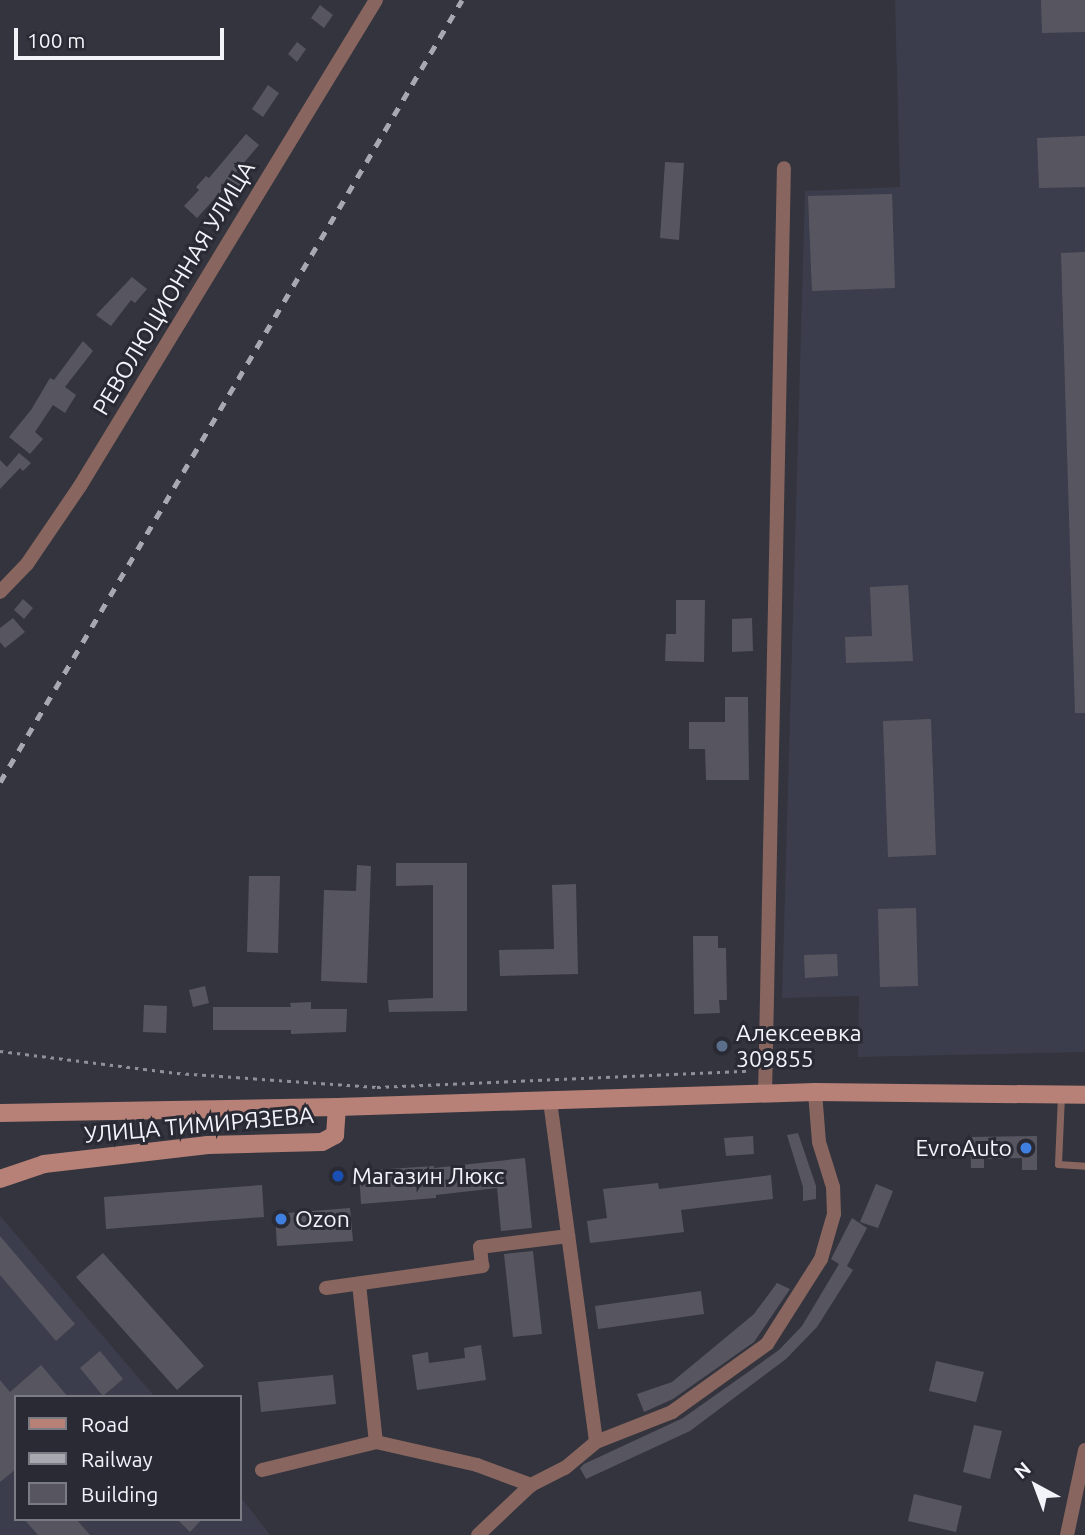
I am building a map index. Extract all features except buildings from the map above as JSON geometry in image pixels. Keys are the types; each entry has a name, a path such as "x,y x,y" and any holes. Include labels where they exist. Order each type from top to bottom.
{"main road":[{"path":"0,1113 337,1107 815,1093 1085,1095"},
{"name":"УЛИЦА ТИМИРЯЗЕВА","path":"0,1179 44,1164 208,1145 322,1142 335,1135 337,1107"}],"street":[{"name":"РЕВОЛЮЦИОННАЯ УЛИЦА","path":"0,592 27,564 80,486 376,0"},
{"path":"765,1095 784,168"},
{"path":"478,1535 531,1485 565,1468 596,1442 672,1412 767,1344 821,1259 834,1214 833,1187 818,1142 815,1093"},
{"path":"550,1101 596,1442"},
{"path":"326,1288 482,1266 481,1247 568,1236"},
{"path":"359,1284 376,1442"},
{"path":"262,1470 376,1442 477,1465 531,1485"},
{"path":"1067,1535 1085,1450"}],"lane":[{"path":"1061,1095 1058,1164 1085,1166"}],"path":[{"path":"0,1051 177,1073 377,1087 748,1071"}],"shaded area":[{"path":"895,0 1085,0 1085,1052 858,1057 859,996 782,998 805,191 900,187"},
{"path":"0,1216 153,1395 14,1395 14,1521 242,1521 242,1499 270,1535 0,1535"}],"railway":[{"path":"0,782 462,0"}],"place":[{"name":"Алексеевка 309855","path":"722,1046"},
{"name":"EvroAuto","path":"1026,1148"},
{"name":"Магазин Люкс","path":"338,1176"},
{"name":"Ozon","path":"281,1219"}]}
